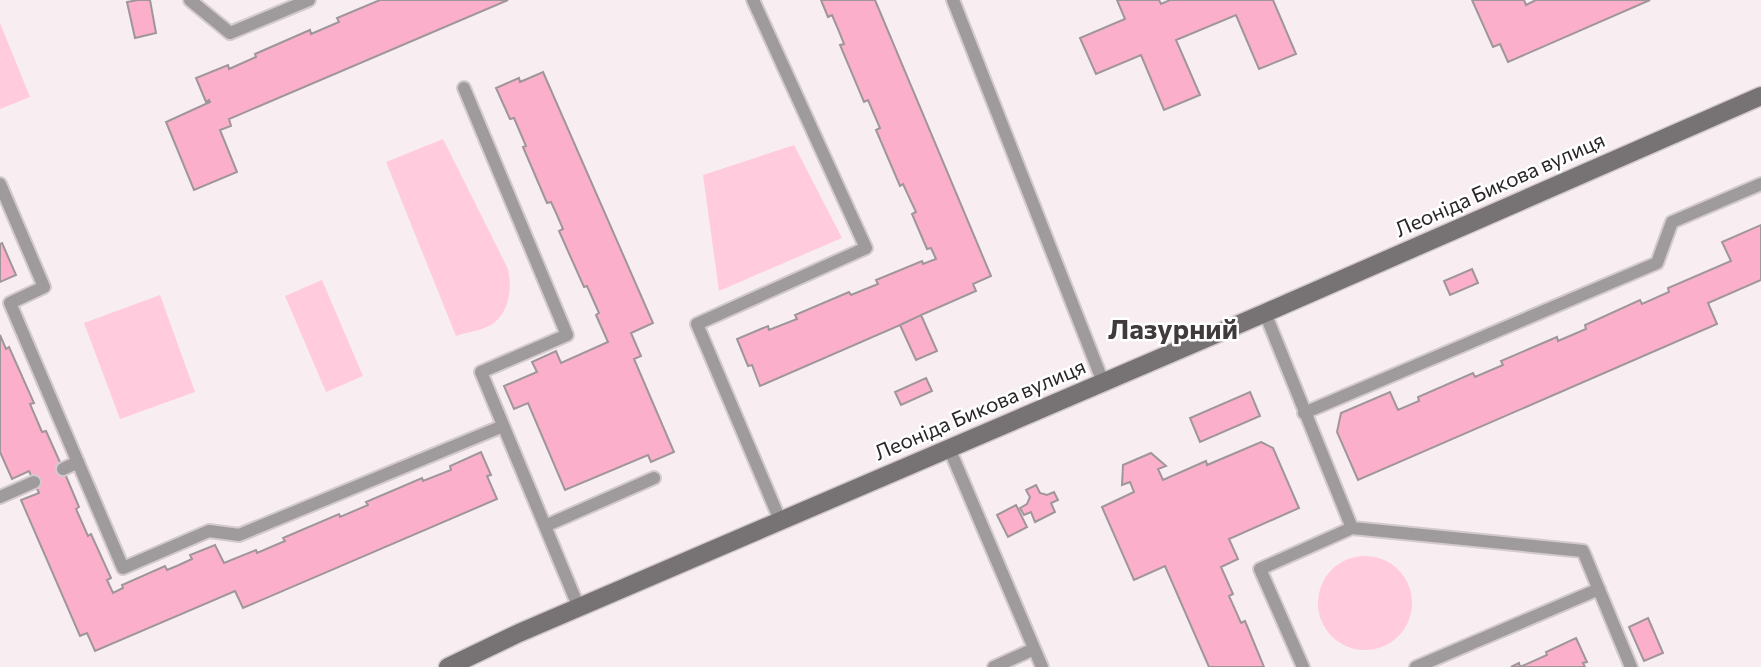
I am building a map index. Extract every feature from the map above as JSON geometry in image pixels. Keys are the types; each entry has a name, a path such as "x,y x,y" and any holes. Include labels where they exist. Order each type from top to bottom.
{"street":[{"name":"Леоніда Бикова вулиця","path":"448,667 780,520 1265,313 1761,96"}],"lane":[{"path":"190,0 230,33 309,0"},
{"path":"753,0 866,248 697,324 780,520"},
{"path":"953,0 1103,382"},
{"path":"464,88 567,335 481,372 579,608"},
{"path":"0,184 44,287 10,303 123,569 209,531 239,535 503,426"},
{"path":"1304,413 1657,263 1672,222 1761,184"},
{"path":"1265,313 1352,528"},
{"path":"949,448 1042,667"},
{"path":"63,469 78,462"},
{"path":"545,526 654,478"},
{"path":"0,497 34,482"},
{"path":"1303,667 1260,569 1352,528 1583,551 1630,667"},
{"path":"1416,667 1599,589"},
{"path":"995,667 1034,649"}],"shaded area":[{"path":"0,23 30,97 0,109"},
{"path":"443,139 508,269 510,283 507,305 494,323 456,336 386,162"},
{"path":"794,145 842,238 719,291 703,175"},
{"path":"322,280 363,376 326,392 285,296"},
{"path":"160,295 195,392 120,419 84,323"},
{"path":"1365,556 1383,560 1398,570 1408,585 1412,603 1408,621 1398,636 1383,646 1365,650 1347,646 1332,636 1322,621 1318,603 1322,585 1332,570 1347,560"}],"building":[{"path":"150,0 156,33 135,38 127,2"},
{"path":"380,0 508,0 229,119 231,126 220,130 237,172 194,190 166,122 210,102 206,102 196,78 228,65 229,69 256,57 255,54 310,30 311,34 339,22 337,18"},
{"path":"821,0 875,0 991,276 973,284 976,291 921,315 937,351 916,360 900,325 760,386 737,339 768,326 769,330 797,319 795,315 849,292 851,295 878,284 876,280 922,261 923,264 936,259 931,248 927,249 912,214 916,212 903,184 900,186 876,130 880,128 868,100 864,102 840,45 844,44 838,29 832,15 828,17"},
{"path":"1117,0 1159,0 1161,4 1170,0 1273,0 1296,54 1259,69 1236,15 1176,40 1200,95 1164,110 1141,55 1096,74 1080,38 1125,19"},
{"path":"1472,0 1524,0 1526,5 1536,0 1650,0 1508,62 1500,44 1493,47"},
{"path":"543,72 653,323 631,333 641,356 634,359 674,452 651,462 648,455 565,490 528,403 514,409 504,386 537,372 532,362 556,351 561,363 608,342 596,315 599,313 559,231 563,229 557,215 551,202 547,203 523,147 526,146 514,118 510,119 496,88"},
{"path":"1761,225 1761,280 1708,303 1717,324 1358,480 1337,432 1341,413 1390,392 1398,410 1419,401 1418,397 1473,373 1475,377 1503,365 1501,361 1557,337 1558,341 1586,329 1585,325 1640,300 1642,304 1669,292 1668,288 1731,261 1722,242"},
{"path":"2,243 16,275 0,282 0,244"},
{"path":"1472,269 1478,283 1450,295 1444,281"},
{"path":"921,315 937,351 916,360 900,325"},
{"path":"0,335 6,349 9,347 34,403 30,404 42,432 46,431 63,469 88,536 91,534 111,578 107,580 113,593 123,588 122,585 165,566 167,570 179,565 192,559 190,555 215,545 224,563 256,550 257,553 285,541 283,538 339,514 340,517 368,505 366,502 422,478 423,481 451,470 450,466 481,452 497,499 243,608 235,591 95,651 87,633 80,636 21,500 39,493 29,471 12,479 0,452"},
{"path":"926,378 932,391 901,405 895,392"},
{"path":"1250,392 1260,416 1200,442 1190,418"},
{"path":"1261,442 1273,448 1299,508 1229,539 1238,559 1221,567 1233,594 1229,596 1241,623 1245,621 1264,667 1209,667 1165,566 1134,580 1102,507 1134,492 1130,482 1122,485 1123,465 1151,453 1166,466 1158,469 1163,480 1206,461 1207,465"},
{"path":"1036,485 1040,493 1047,495 1054,492 1058,500 1051,503 1055,512 1035,522 1031,512 1024,515 1020,508 1027,504 1030,497 1026,490"},
{"path":"1016,505 1027,527 1008,537 997,515"},
{"path":"1648,618 1663,653 1644,661 1629,627"},
{"path":"1576,638 1587,662 1583,663 1585,667 1520,667"}],"district":[{"name":"Лазурний","path":"1173,329"}]}
